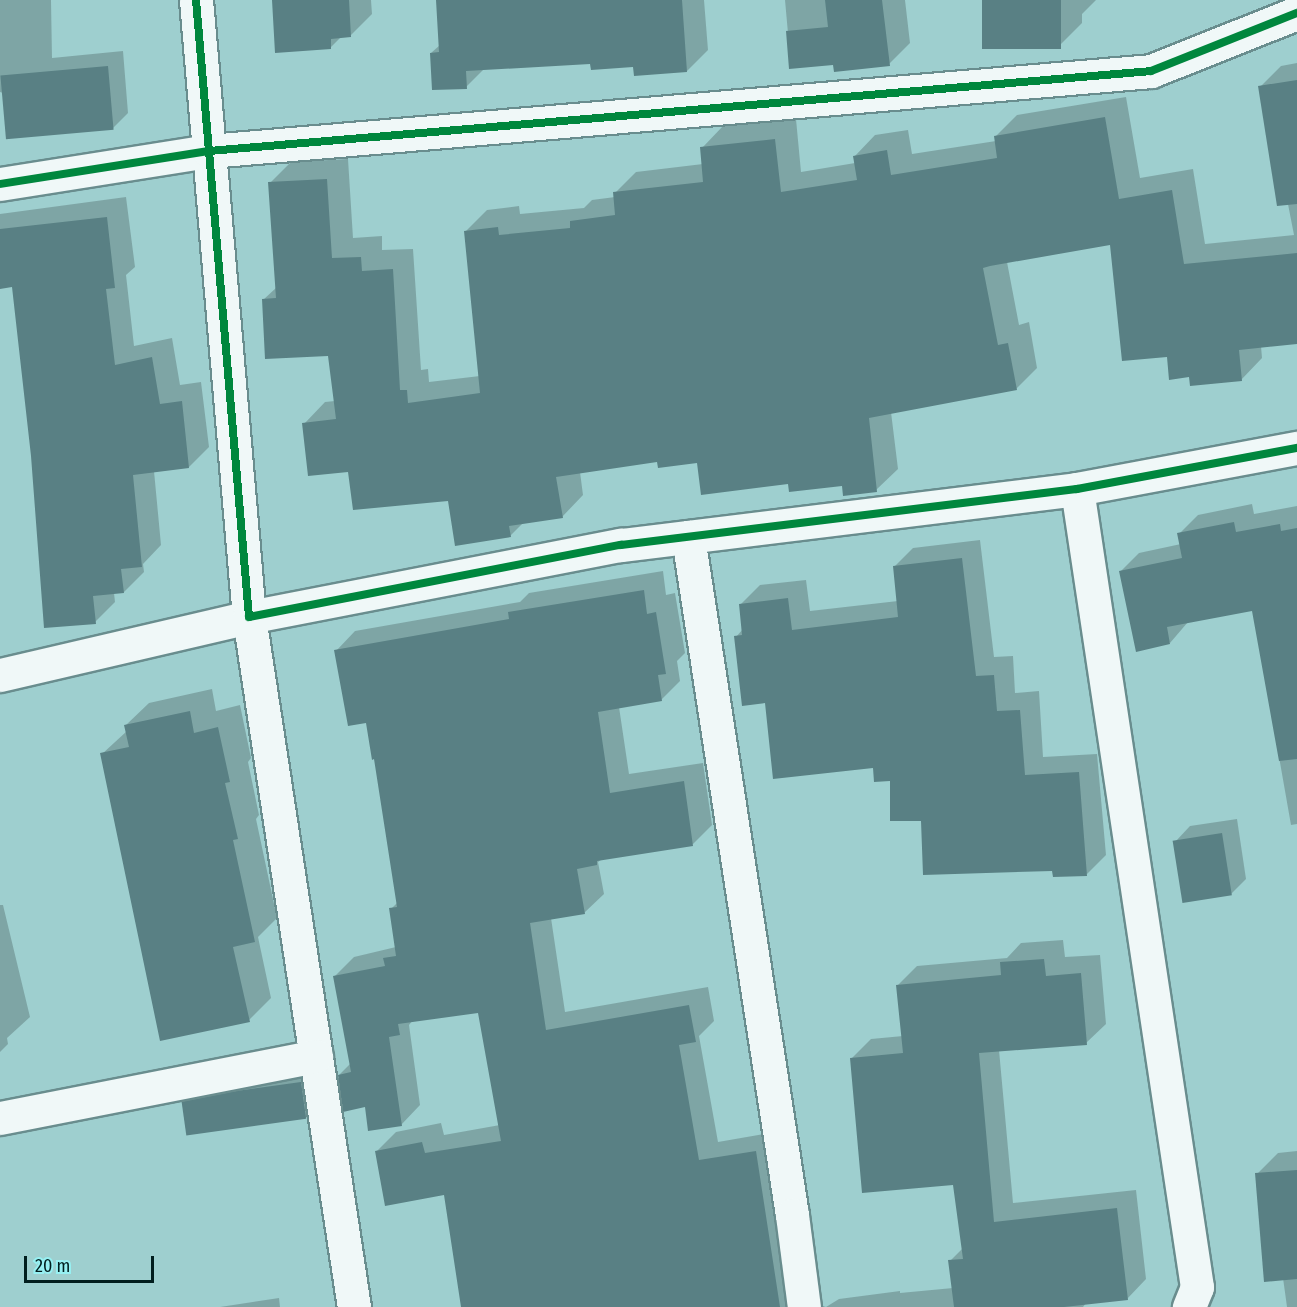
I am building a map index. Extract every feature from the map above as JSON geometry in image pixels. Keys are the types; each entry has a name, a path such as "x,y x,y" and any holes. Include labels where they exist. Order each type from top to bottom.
{"street":[{"path":"196,0 249,617 354,1307"},
{"path":"0,184 208,151 1151,71 1297,13"},
{"path":"0,675 249,617 621,545 1077,489 1297,448"},
{"path":"1077,489 1197,1287 1189,1307"},
{"path":"688,537 791,1203 804,1307"},
{"path":"0,1118 316,1056"}],"building":[{"path":"272,0 349,0 351,37 331,39 331,49 275,53"},
{"path":"436,0 682,0 687,72 634,76 633,67 591,70 590,64 466,71 467,89 432,90 430,53 439,52"},
{"path":"825,0 882,0 890,66 834,72 833,65 789,69 786,31 828,27"},
{"path":"982,0 1061,0 1061,49 982,49"},
{"path":"108,66 114,130 6,139 0,75"},
{"path":"1297,80 1297,204 1277,206 1258,86"},
{"path":"1105,117 1119,199 1172,190 1184,264 1297,253 1297,344 1239,350 1242,381 1190,386 1189,377 1169,380 1167,357 1122,361 1110,245 990,266 983,268 998,345 1008,343 1017,390 869,418 877,492 843,496 842,486 789,492 788,484 701,495 697,463 658,468 657,462 556,477 563,518 509,526 511,537 455,546 448,501 353,510 348,472 308,476 302,423 336,419 328,356 265,359 262,299 276,298 268,182 327,179 332,258 361,257 362,271 393,269 400,390 407,390 408,403 480,393 464,231 498,227 499,235 570,228 570,221 615,215 613,192 703,182 700,147 775,139 781,192 857,180 853,156 887,150 891,175 997,158 994,136"},
{"path":"107,217 115,288 106,289 115,365 152,357 160,404 182,401 189,468 133,475 142,567 121,569 124,593 93,596 96,624 44,628 31,456 12,287 0,289 0,229"},
{"path":"1234,522 1236,532 1280,524 1281,531 1297,528 1297,759 1279,761 1252,611 1167,627 1170,644 1136,652 1119,571 1182,558 1177,533"},
{"path":"962,558 976,676 994,675 997,711 1020,710 1025,775 1079,772 1087,876 1053,877 1052,871 923,875 921,821 890,821 890,781 874,782 873,768 773,779 765,703 742,706 734,636 742,635 739,604 788,598 792,630 898,617 893,566"},
{"path":"644,590 647,614 656,612 666,674 658,675 662,701 598,712 610,793 684,781 693,846 597,861 597,865 577,869 585,914 530,923 546,1030 689,1005 696,1042 679,1045 699,1160 756,1151 780,1307 461,1307 444,1195 385,1206 375,1151 422,1142 425,1153 501,1141 478,1013 398,1024 400,1035 389,1037 402,1126 368,1131 365,1107 343,1112 338,1075 351,1072 333,976 385,966 383,958 396,956 389,908 397,907 374,759 372,760 366,723 348,726 334,650 509,619 508,612"},
{"path":"190,711 194,733 218,727 230,782 225,783 238,839 233,840 255,942 233,947 250,1022 160,1041 100,753 129,747 124,725"},
{"path":"1222,833 1232,895 1182,903 1173,841"},
{"path":"1044,959 1046,976 1081,973 1087,1045 979,1053 994,1222 1117,1208 1128,1300 1064,1307 954,1307 948,1260 963,1259 953,1185 862,1193 850,1058 903,1053 896,985 1001,975 1000,962"},
{"path":"301,1082 306,1119 186,1135 181,1099"},
{"path":"1297,1170 1297,1279 1264,1282 1255,1173"}],"cycle path":[{"path":"196,0 249,617 621,545 1077,489 1297,448"},
{"path":"0,184 209,151 1151,71 1297,13"}]}
